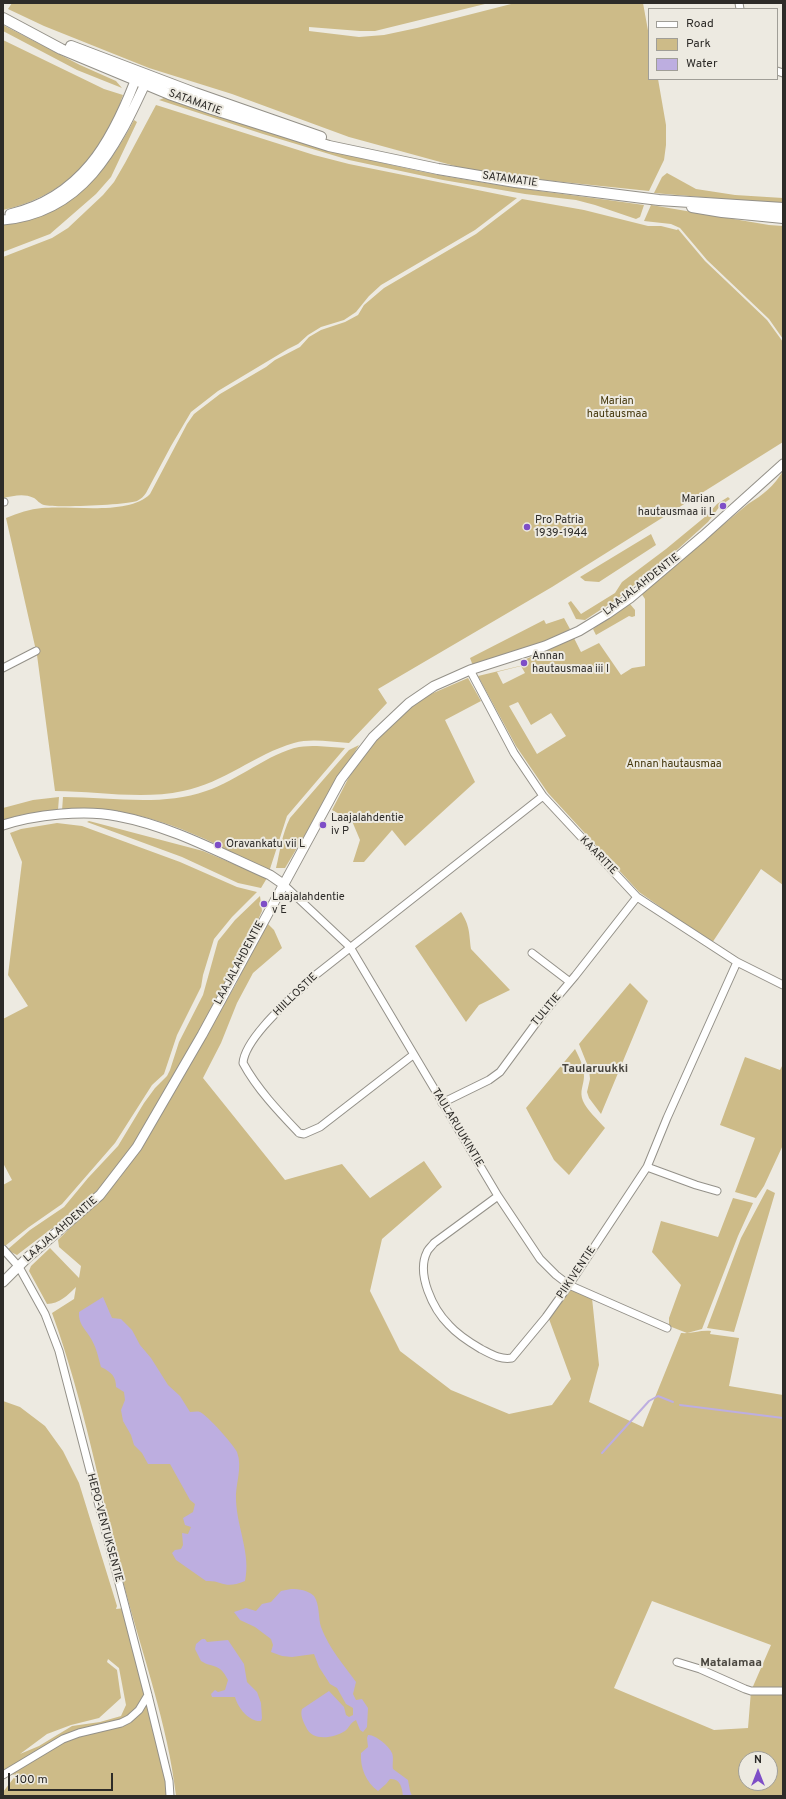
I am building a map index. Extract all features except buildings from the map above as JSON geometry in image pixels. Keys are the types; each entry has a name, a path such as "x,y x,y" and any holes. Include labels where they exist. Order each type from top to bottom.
{"main road":[{"name":"SATAMATIE","path":"3,18 61,49 141,80 362,152 438,169 515,182 659,200 783,208"},
{"name":"SATAMATIE","path":"659,200 722,212 783,218"}],"street":[{"path":"3,215 26,209 50,198 70,185 86,170 99,154 141,80"},
{"path":"3,220 25,216 51,206 67,197 95,173 119,138 141,80"},
{"name":"LAAJALAHDENTIE","path":"3,1282 27,1258 100,1195 117,1175 137,1147 202,1035 341,779 373,737 392,717 422,693 452,677 545,646 579,631 607,614 630,598 703,536 783,464"},
{"path":"3,668 36,651"},
{"name":"KAARITIE","path":"470,670 514,753 543,796 637,897 737,962 783,985"},
{"name":"HIILLOSTIE","path":"413,1055 320,1127 304,1134 299,1133 294,1128 248,1072 243,1063 253,1040 313,977 543,796"},
{"path":"3,825 22,819 74,813 118,816 160,827 270,875 283,884"},
{"name":"TAULARUUKINTIE","path":"283,884 350,947 498,1196 540,1259 556,1275 569,1285 667,1328"},
{"name":"TULITIE","path":"442,1103 477,1086 500,1072 542,1015 637,897"},
{"path":"532,953 570,982"},
{"name":"PIIKIVENTIE","path":"498,1196 434,1243 427,1251 424,1261 424,1277 429,1294 436,1309 448,1325 467,1341 499,1358 512,1358 569,1285 647,1167 667,1118 737,962"},
{"path":"647,1167 696,1186 717,1191"},
{"name":"HEPO-VENTUKSENTIE","path":"3,1249 19,1267 45,1314 59,1351 148,1695 169,1782 170,1796"},
{"path":"677,1662 700,1669 751,1691 783,1691"},
{"path":"3,1775 63,1739 78,1733 122,1723 139,1710 148,1695"}],"green space":[{"path":"12,3 489,3 375,31 309,27 309,31 359,37 384,35 417,28 515,3 643,3 648,30 648,80 658,80 666,125 664,160 649,191 515,177 466,169 349,137 232,94 149,68 44,26 8,9"},
{"path":"3,25 80,65 116,81 122,88 77,70 3,31"},
{"path":"3,40 104,89 123,95 111,127 91,157 79,170 53,191 37,199 3,210"},
{"path":"164,98 303,141 387,164 483,183 644,205 640,217 636,219 576,200 525,194 443,180 349,160 159,100"},
{"path":"156,105 314,155 349,164 517,198 475,230 381,285 369,296 356,312 344,320 321,327 308,335 298,344 218,391 191,412 146,493 137,501 105,505 51,506 44,505 34,498 26,496 18,495 3,498 3,257 52,238 68,228 103,195 114,182"},
{"path":"134,120 137,122 111,177 96,194 50,234 3,252 3,223 30,219 50,211 80,192 105,166"},
{"path":"667,173 696,189 735,195 783,198 783,204 654,193 662,177"},
{"name":"Marian hautausmaa","path":"522,199 584,210 648,226 661,226 678,229 705,261 767,320 783,342 783,442 552,587 378,689 387,703 349,743 314,741 294,743 266,754 212,782 183,791 167,794 135,795 55,791 37,655 6,518 38,509 54,507 114,507 141,501 150,494 187,424 194,414 220,394 266,367 275,360 300,347 309,337 321,330 345,322 358,315 364,305 384,288 476,234"},
{"path":"651,205 769,225 783,226 783,339 769,319 707,260 680,228 671,224 644,221"},
{"name":"Annan hautausmaa","path":"783,471 783,885 761,869 712,943 639,892 548,793 516,746 478,676 528,664 526,659 574,638 581,652 599,643 621,675 632,668 645,666 645,599 641,593 748,504 763,494","holes":["521,666 525,673 503,684 497,672","518,702 531,725 551,713 566,736 537,754 509,706"]},
{"path":"728,497 730,499 720,506 708,522 678,549 617,599 585,620 576,619 568,603 571,601 581,614 615,593 622,582 666,549 706,516 717,504"},
{"path":"651,534 656,545 599,582 585,581 580,577"},
{"path":"630,604 635,610 635,616 629,616 596,635 593,629"},
{"path":"564,618 570,629 556,637 473,666 470,658 544,620 546,624"},
{"path":"468,678 481,701 445,720 475,782 405,846 392,830 364,862 353,862 360,840 352,821 332,810 349,777 370,747 395,720 424,697"},
{"path":"359,745 285,868 276,868 283,836 290,818 349,750"},
{"path":"317,746 345,748 287,816 269,872 196,835 144,817 90,809 62,811 63,797 153,800 189,796 206,791 229,781 288,750"},
{"path":"59,797 58,810 21,815 3,821 3,808 33,800"},
{"path":"89,821 203,851 267,878 261,888 238,883 182,857 87,822"},
{"path":"57,823 82,826 180,862 237,887 257,892 232,917 214,939 203,975 201,987 177,1035 164,1074 152,1085 115,1143 62,1204 5,1246 3,1243 3,1185 12,1180 3,1163 3,1019 28,1006 8,975 22,862 10,833 21,829"},
{"path":"260,896 262,911 257,922 200,1030 134,1145 115,1172 82,1206 59,1226 51,1229 17,1255 7,1250 30,1230 64,1207 88,1178 118,1146 144,1103 155,1088 167,1076 170,1070 179,1042 203,995 218,941 235,920"},
{"path":"461,912 468,926 471,949 510,990 479,1005 466,1022 415,946"},
{"path":"268,924 274,930 282,948 253,973 237,1003 221,1043 203,1078 285,1180 342,1164 370,1198 424,1161 442,1187 382,1239 370,1291 400,1351 451,1390 509,1414 552,1405 571,1379 549,1319 571,1288 592,1298 599,1365 589,1402 643,1427 681,1333 707,1331 711,1331 710,1334 739,1338 729,1386 783,1395 783,1796 176,1796 161,1716 124,1585 74,1380 52,1313 74,1299 76,1287 59,1301 47,1304 29,1271 31,1266 50,1248 79,1278 81,1266 59,1247 58,1240 119,1179 140,1150 236,984 250,954","holes":["652,1601 771,1645 751,1691 748,1728 714,1730 614,1688"]},
{"path":"630,983 648,1001 601,1114 589,1098 587,1092 590,1079 589,1069 579,1044"},
{"path":"575,1049 584,1072 581,1094 583,1101 605,1128 569,1175 554,1160 526,1108"},
{"path":"745,1057 780,1070 783,1064 783,1145 764,1186 756,1198 735,1192 755,1138 720,1125"},
{"path":"767,1189 775,1193 734,1332 707,1328 741,1238"},
{"path":"733,1198 753,1203 738,1236 702,1329 687,1333 669,1326 669,1318 681,1285 652,1252 661,1221 718,1237"},
{"path":"3,1401 20,1407 45,1426 63,1451 79,1483 117,1606 116,1609 125,1608 170,1796 3,1796 3,1792 16,1775 3,1773","holes":["108,1659 119,1668 126,1705 121,1716 100,1722 72,1726 39,1746 20,1754 47,1734 71,1725 99,1718 121,1698 117,1670 107,1662"]}],"water":[{"path":"103,1297 112,1318 121,1319 132,1330 140,1345 151,1358 168,1385 180,1396 190,1412 200,1412 209,1419 220,1430 237,1452 239,1458 239,1470 236,1500 245,1551 245,1581 238,1584 228,1585 206,1581 176,1560 172,1553 175,1550 181,1549 183,1545 182,1533 188,1534 191,1527 185,1525 183,1518 193,1512 195,1504 190,1500 170,1464 148,1464 142,1453 134,1445 131,1435 123,1421 121,1410 125,1400 124,1392 116,1387 115,1380 112,1375 101,1367 94,1344 82,1326 79,1316 79,1312"},
{"path":"291,1589 306,1591 314,1596 324,1635 356,1682 353,1694 356,1700 362,1699 368,1708 367,1727 363,1732 360,1730 356,1720 345,1731 329,1737 318,1737 309,1732 302,1718 302,1709 329,1691 344,1707 346,1715 349,1717 353,1715 353,1708 346,1704 337,1688 330,1684 319,1667 314,1654 292,1657 282,1656 271,1652 273,1645 271,1639 255,1627 240,1620 234,1612 246,1608 256,1611 262,1604 271,1602 281,1591"},
{"path":"202,1639 205,1639 207,1642 228,1640 244,1664 247,1682 257,1692 261,1703 261,1721 248,1717 241,1710 235,1697 212,1697 211,1694 215,1690 218,1692 225,1690 228,1680 219,1668 201,1661 195,1649 196,1644"},
{"path":"368,1735 378,1739 391,1750 393,1757 393,1769 408,1780 412,1796 403,1796 400,1784 396,1780 390,1779 378,1791 367,1779 363,1769 361,1753 368,1747"}],"waterway":[{"path":"602,1453 649,1401 658,1396 673,1402"},
{"path":"680,1405 783,1418"}],"place":[{"name":"Marian hautausmaa ii L","path":"723,506"},
{"name":"Pro Patria 1939-1944","path":"527,527"},
{"name":"Annan hautausmaa iii I","path":"524,663"},
{"name":"Laajalahdentie iv P","path":"323,825"},
{"name":"Oravankatu vii L","path":"218,845"},
{"name":"Laajalahdentie v E","path":"264,904"}],"district":[{"name":"Taularuukki","path":"595,1070"},
{"name":"Matalamaa","path":"731,1664"}]}
